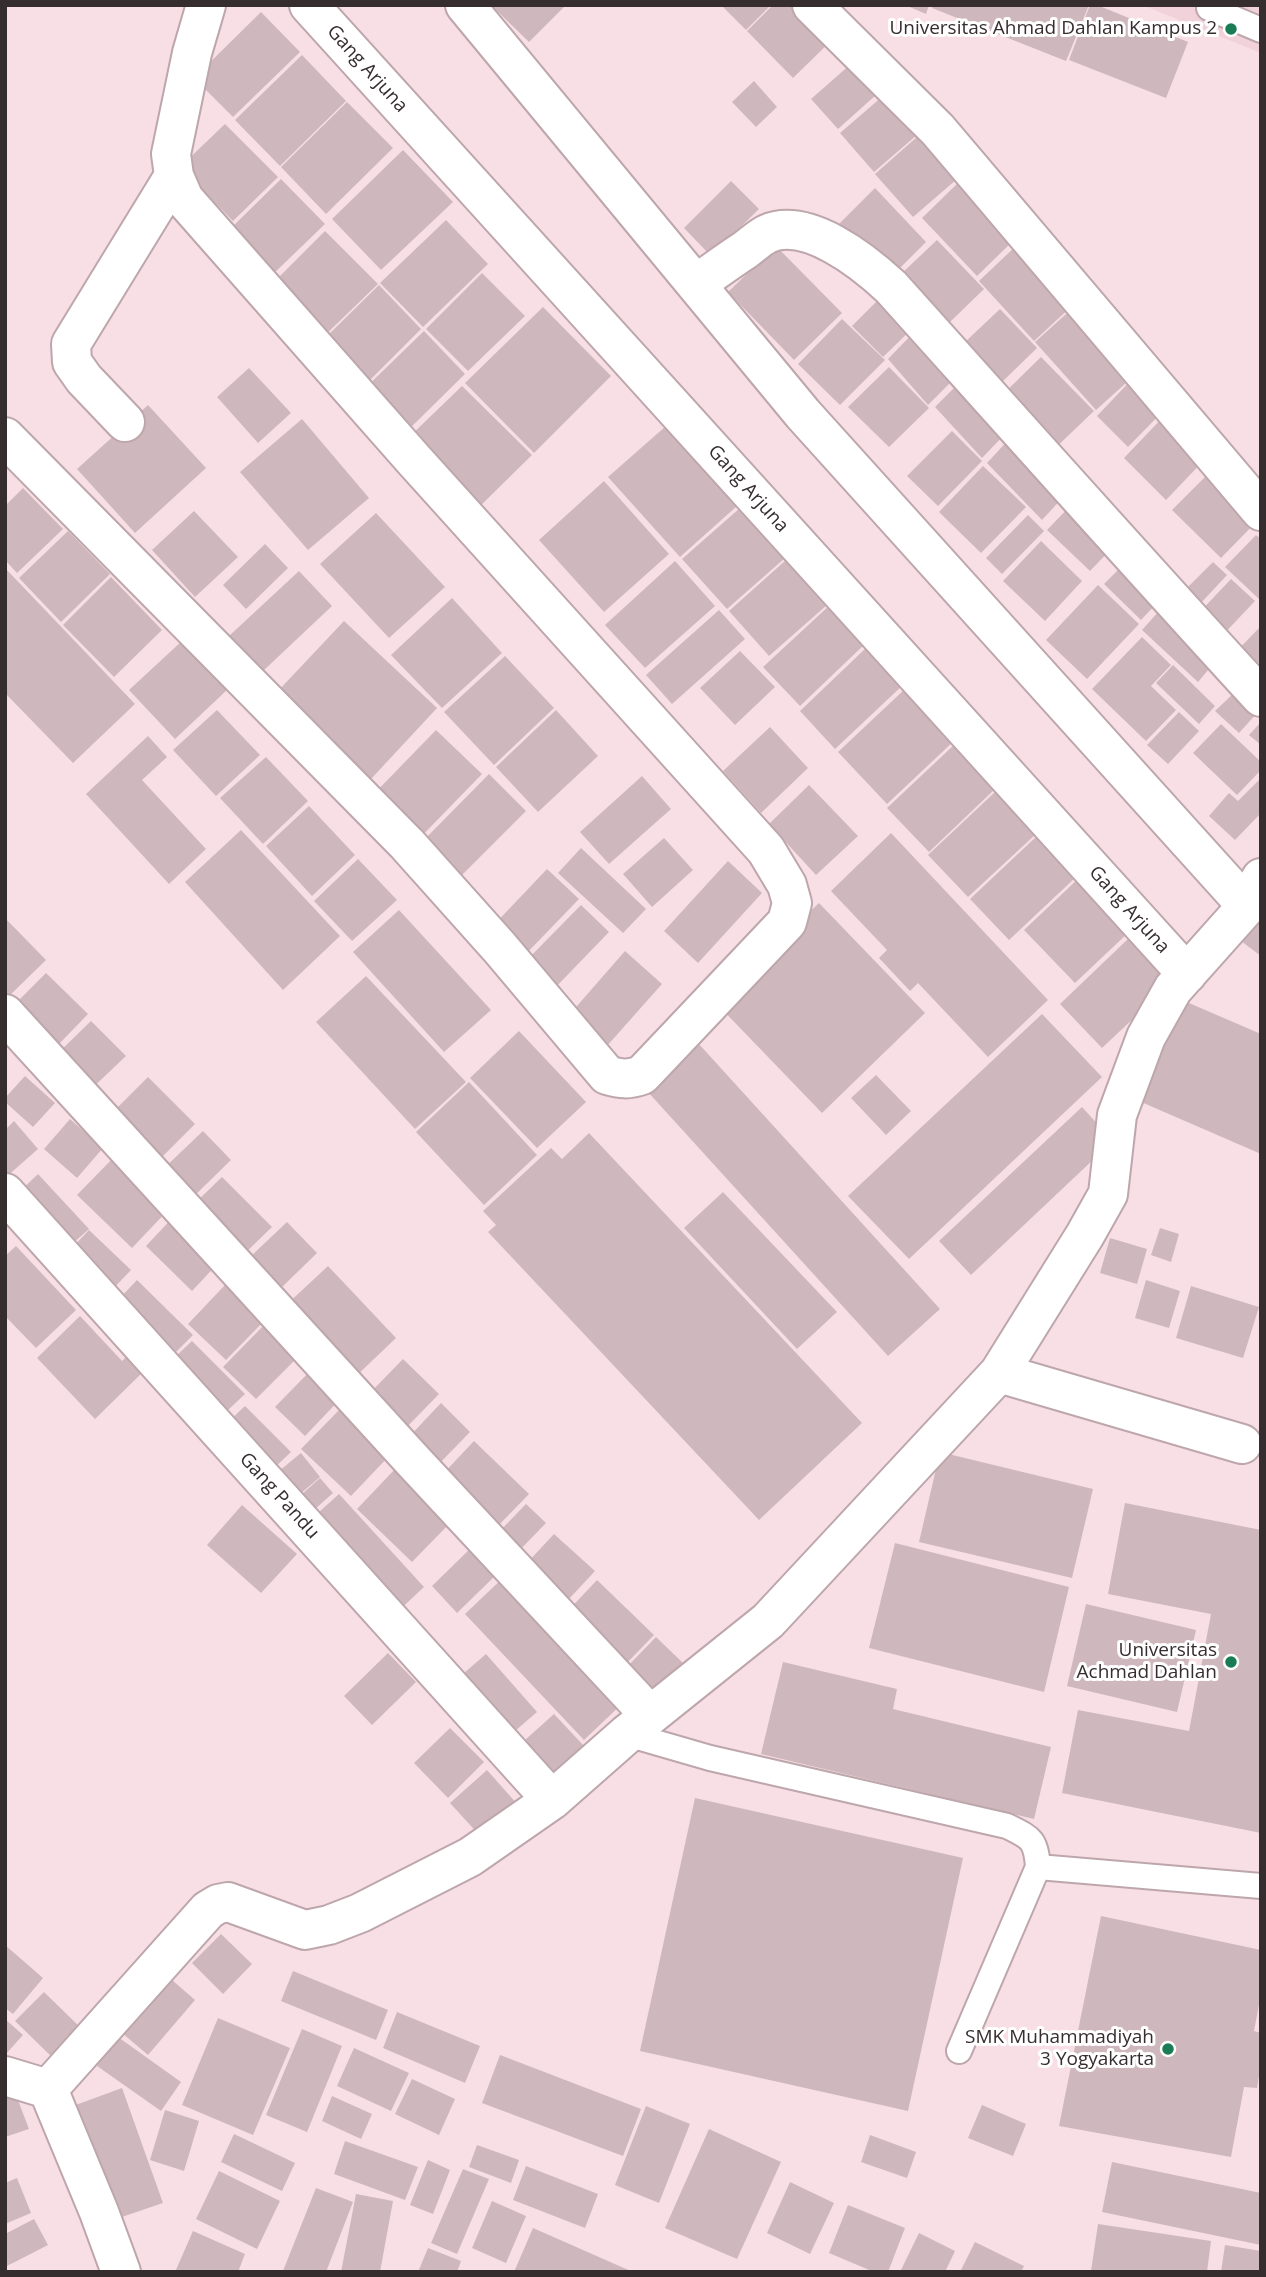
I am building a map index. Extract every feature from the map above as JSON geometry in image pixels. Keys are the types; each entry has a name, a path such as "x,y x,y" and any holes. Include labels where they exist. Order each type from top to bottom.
{"street":[{"path":"5,437 408,844 607,1075 622,1080 642,1074 788,922 792,903 787,885 766,850 414,460 184,199 174,176 171,154 192,53 206,5"},
{"name":"Gang Arjuna","path":"309,5 1187,974"},
{"path":"48,2089 208,1910 228,1902 305,1930 329,1926 470,1857 552,1800 639,1724 768,1622 999,1373 1108,1194 1117,1115 1146,1037 1173,989 1254,892 803,414 465,5"},
{"path":"812,5 938,130 1261,511"},
{"path":"125,422 84,379 72,362 71,344 174,176"},
{"path":"696,284 768,233 783,230 822,239 855,256 891,287 1087,503 1144,570 1261,696"},
{"path":"5,1014 397,1443 639,1724"},
{"name":"Gang Pandu","path":"5,1193 552,1800"},
{"path":"999,1373 1242,1444"},
{"path":"5,2076 48,2089"},
{"path":"48,2089 121,2272"}],"lane":[{"path":"1209,8 1261,30"},
{"path":"639,1724 710,1758 1007,1826 1032,1840 1037,1849 1038,1867 959,2051"},
{"path":"1038,1867 1261,1886"}],"shaded area":[{"name":"Universitas Ahmad Dahlan Kampus 2","path":"1142,5 1261,5 1261,53"}],"building":[{"path":"491,5 566,5 529,42"},
{"path":"721,5 771,5 746,30"},
{"path":"773,5 808,5 837,35 793,78 747,31"},
{"path":"905,5 929,5 926,14"},
{"path":"933,5 1089,5 1066,61 932,8"},
{"path":"1090,5 1097,5 1188,42 1166,98 1069,60"},
{"path":"261,12 300,52 233,117 194,78"},
{"path":"302,55 346,101 280,166 235,120"},
{"path":"860,56 886,86 838,129 811,99"},
{"path":"754,81 777,107 756,127 732,102"},
{"path":"891,89 925,128 874,172 840,133"},
{"path":"347,102 393,148 326,214 281,167"},
{"path":"225,124 278,177 233,221 180,167"},
{"path":"926,129 964,173 913,217 875,174"},
{"path":"403,150 453,202 381,270 332,219"},
{"path":"281,179 325,224 269,278 225,234"},
{"path":"731,181 759,209 711,256 684,228"},
{"path":"959,182 1015,239 977,276 922,218"},
{"path":"875,188 926,242 891,277 839,224"},
{"path":"446,220 488,264 423,327 380,283"},
{"path":"325,231 378,284 319,341 268,288"},
{"path":"937,240 984,289 949,323 901,274"},
{"path":"1018,244 1073,305 1034,341 979,281"},
{"path":"776,246 842,313 794,360 728,292"},
{"path":"482,273 525,316 468,371 426,329"},
{"path":"379,285 421,329 364,386 321,342"},
{"path":"886,292 917,324 883,357 852,326"},
{"path":"1075,306 1136,374 1096,410 1035,342"},
{"path":"543,307 611,376 534,453 465,383"},
{"path":"1000,309 1037,348 1001,383 964,343"},
{"path":"842,319 885,360 840,405 798,364"},
{"path":"916,330 956,377 928,405 888,359"},
{"path":"424,331 465,374 400,438 358,395"},
{"path":"1041,357 1094,411 1050,453 998,399"},
{"path":"889,367 929,408 889,447 848,407"},
{"path":"249,368 291,413 258,443 217,397"},
{"path":"1135,376 1167,407 1128,447 1097,416"},
{"path":"960,382 1007,432 982,458 935,407"},
{"path":"462,386 532,455 474,512 404,442"},
{"path":"148,405 206,468 135,533 77,469"},
{"path":"1166,414 1209,455 1166,500 1124,458"},
{"path":"302,419 369,498 308,550 240,472"},
{"path":"666,426 737,506 680,557 608,477"},
{"path":"952,431 982,461 938,506 907,476"},
{"path":"1012,436 1067,493 1042,520 987,463"},
{"path":"983,466 1026,507 981,553 939,512"},
{"path":"1214,468 1261,517 1221,558 1172,510"},
{"path":"604,481 669,554 604,612 539,540"},
{"path":"23,488 63,529 17,573 5,560 5,506"},
{"path":"1072,504 1115,545 1090,571 1047,530"},
{"path":"740,508 785,558 727,609 682,559"},
{"path":"194,511 238,557 195,597 152,550"},
{"path":"376,513 445,587 389,638 320,564"},
{"path":"1028,515 1044,531 1002,574 986,558"},
{"path":"68,531 110,574 61,622 19,578"},
{"path":"1256,535 1261,539 1259,599 1225,567"},
{"path":"1041,541 1082,581 1045,621 1003,581"},
{"path":"265,544 288,568 246,609 223,585"},
{"path":"786,560 827,605 769,656 729,611"},
{"path":"675,561 715,606 645,668 605,625"},
{"path":"1213,562 1227,575 1200,604 1185,590"},
{"path":"1121,567 1156,604 1141,620 1104,584"},
{"path":"5,568 135,704 73,763 5,693"},
{"path":"299,571 332,606 262,672 229,636"},
{"path":"111,577 162,630 114,677 63,625"},
{"path":"1231,579 1255,601 1219,639 1196,616"},
{"path":"1098,585 1139,624 1087,679 1046,640"},
{"path":"452,598 502,653 442,708 391,655"},
{"path":"831,604 867,642 800,706 763,667"},
{"path":"719,610 745,639 672,704 646,675"},
{"path":"1159,611 1214,663 1198,682 1142,630"},
{"path":"344,621 437,708 371,779 278,691"},
{"path":"1261,626 1261,660 1246,676 1229,659"},
{"path":"1142,637 1171,665 1151,686 1176,710 1146,741 1092,689"},
{"path":"183,640 228,689 175,739 129,690"},
{"path":"867,647 903,685 835,749 800,711"},
{"path":"740,651 775,687 735,725 700,688"},
{"path":"505,656 554,708 494,765 444,712"},
{"path":"1173,665 1215,706 1199,724 1156,683"},
{"path":"906,688 955,740 887,804 838,752"},
{"path":"1236,691 1258,712 1239,733 1215,711"},
{"path":"217,710 260,755 216,796 173,750"},
{"path":"556,710 598,756 538,812 496,767"},
{"path":"1179,712 1199,731 1168,764 1147,745"},
{"path":"1261,722 1261,745 1249,735"},
{"path":"1221,724 1261,762 1261,770 1237,795 1193,753"},
{"path":"770,727 808,768 761,813 723,771"},
{"path":"436,730 482,774 414,844 369,799"},
{"path":"148,736 167,757 142,780 206,849 169,884 86,794"},
{"path":"955,744 996,788 929,852 887,808"},
{"path":"266,757 308,801 263,844 220,798"},
{"path":"489,774 526,811 457,880 420,844"},
{"path":"642,776 671,809 609,864 580,832"},
{"path":"1261,778 1261,813 1235,840 1209,816 1229,793 1238,801"},
{"path":"809,785 858,836 816,875 769,824"},
{"path":"996,791 1036,834 968,897 928,855"},
{"path":"309,806 355,855 312,896 266,846"},
{"path":"241,830 340,936 283,990 185,882"},
{"path":"891,833 1048,1000 988,1057 918,983 910,991 879,958 887,950 831,891"},
{"path":"1037,836 1076,877 1009,940 970,899"},
{"path":"664,838 693,870 652,907 623,874"},
{"path":"581,848 646,909 623,933 558,873"},
{"path":"358,859 397,900 352,941 314,901"},
{"path":"728,861 762,893 698,963 664,931"},
{"path":"547,869 579,899 521,959 490,929"},
{"path":"1079,878 1130,931 1075,983 1024,930"},
{"path":"819,903 925,1013 822,1113 715,1002"},
{"path":"581,905 609,932 552,991 524,963"},
{"path":"399,910 491,1010 444,1052 353,952"},
{"path":"1261,917 1261,956 1233,935"},
{"path":"5,918 46,960 5,1000"},
{"path":"1128,939 1170,984 1102,1048 1060,1004"},
{"path":"625,951 662,984 606,1047 570,1014"},
{"path":"46,973 88,1014 59,1044 9,1010"},
{"path":"366,976 466,1082 415,1129 316,1022"},
{"path":"1175,997 1261,1034 1261,1154 1132,1098"},
{"path":"1042,1014 1102,1077 909,1259 848,1196"},
{"path":"91,1021 126,1056 87,1093 53,1058"},
{"path":"519,1031 586,1102 537,1148 470,1078"},
{"path":"698,1043 940,1309 888,1356 647,1091"},
{"path":"876,1075 911,1111 886,1135 851,1098"},
{"path":"25,1076 55,1103 33,1127 5,1102 5,1098"},
{"path":"148,1077 195,1124 159,1160 112,1113"},
{"path":"469,1082 537,1155 484,1205 416,1132"},
{"path":"1082,1107 1113,1141 971,1275 939,1241"},
{"path":"70,1119 103,1148 77,1178 44,1149"},
{"path":"14,1121 38,1149 5,1178 5,1130"},
{"path":"203,1131 231,1160 188,1202 160,1172"},
{"path":"589,1133 862,1423 759,1520 488,1232 496,1225 483,1211 551,1148 562,1159"},
{"path":"115,1156 170,1208 132,1248 77,1195"},
{"path":"38,1174 89,1229 63,1252 13,1198"},
{"path":"222,1177 272,1227 241,1257 192,1206"},
{"path":"723,1192 837,1312 797,1349 684,1228"},
{"path":"176,1214 222,1259 192,1291 146,1246"},
{"path":"287,1222 317,1253 279,1290 249,1258"},
{"path":"1160,1228 1179,1234 1171,1262 1151,1255"},
{"path":"89,1230 131,1270 110,1292 68,1252"},
{"path":"1110,1238 1147,1249 1137,1284 1100,1273"},
{"path":"16,1246 76,1310 36,1348 5,1316 5,1256"},
{"path":"328,1266 396,1338 353,1379 284,1307"},
{"path":"137,1280 193,1335 173,1355 118,1300"},
{"path":"1146,1280 1180,1291 1169,1328 1135,1318"},
{"path":"225,1285 263,1322 226,1360 188,1324"},
{"path":"1191,1286 1259,1307 1243,1358 1176,1338"},
{"path":"80,1316 122,1361 129,1354 144,1371 95,1419 37,1358"},
{"path":"268,1321 301,1354 256,1399 223,1367"},
{"path":"192,1341 245,1394 227,1411 174,1358"},
{"path":"403,1359 439,1394 404,1430 368,1395"},
{"path":"315,1366 345,1394 305,1436 275,1407"},
{"path":"441,1403 470,1432 435,1468 406,1440"},
{"path":"245,1406 291,1452 271,1471 225,1425"},
{"path":"341,1408 390,1455 351,1496 301,1449"},
{"path":"474,1441 529,1494 496,1528 441,1476"},
{"path":"940,1452 1093,1489 1072,1578 919,1542"},
{"path":"301,1453 320,1477 293,1500 273,1476"},
{"path":"396,1468 452,1521 412,1562 357,1509"},
{"path":"320,1478 333,1493 306,1517 293,1502"},
{"path":"339,1494 424,1587 393,1616 308,1522"},
{"name":"Universitas Achmad Dahlan","path":"1125,1503 1261,1530 1261,1833 1062,1793 1078,1710 1189,1731 1211,1614 1108,1594"},
{"path":"526,1504 546,1523 515,1555 495,1536"},
{"path":"242,1505 297,1554 261,1593 207,1545"},
{"path":"554,1534 595,1571 568,1600 527,1563"},
{"path":"895,1543 1069,1587 1044,1692 869,1648"},
{"path":"473,1546 498,1573 457,1613 432,1586"},
{"path":"506,1575 625,1701 584,1740 465,1614"},
{"path":"597,1580 654,1635 622,1668 565,1614"},
{"path":"1086,1604 1196,1630 1177,1712 1067,1686"},
{"path":"656,1637 683,1663 651,1697 624,1670"},
{"path":"388,1653 416,1682 372,1725 344,1696"},
{"path":"486,1654 537,1712 507,1738 456,1680"},
{"path":"783,1662 897,1689 893,1709 1051,1747 1034,1819 761,1754"},
{"path":"554,1714 584,1746 546,1781 515,1749"},
{"path":"450,1728 484,1762 448,1798 414,1763"},
{"path":"487,1770 518,1805 481,1837 450,1803"},
{"path":"695,1798 963,1858 908,2111 640,2051"},
{"name":"SMK Muhammadiyah 3 Yogyakarta","path":"1101,1916 1261,1950 1261,1994 1254,2031 1261,2033 1261,2064 1257,2088 1244,2087 1231,2157 1059,2126"},
{"path":"221,1934 252,1964 223,1994 192,1963"},
{"path":"5,1945 43,1978 13,2014 5,2008"},
{"path":"293,1971 388,2010 376,2040 281,2001"},
{"path":"163,1972 195,2000 148,2055 115,2027"},
{"path":"44,1992 84,2031 55,2060 15,2021"},
{"path":"397,2012 480,2046 465,2083 383,2048"},
{"path":"218,2018 290,2048 253,2135 182,2105"},
{"path":"5,2019 23,2035 5,2055"},
{"path":"302,2029 342,2046 307,2132 266,2115"},
{"path":"118,2037 181,2082 161,2111 97,2066"},
{"path":"354,2048 409,2073 391,2111 337,2086"},
{"path":"500,2055 641,2109 623,2156 482,2103"},
{"path":"412,2079 455,2099 439,2135 395,2114"},
{"path":"122,2088 163,2203 113,2220 73,2106"},
{"path":"16,2095 29,2129 5,2137 5,2099"},
{"path":"332,2096 372,2114 361,2139 322,2121"},
{"path":"982,2105 1026,2124 1013,2156 968,2138"},
{"path":"646,2106 690,2124 659,2203 615,2185"},
{"path":"165,2110 199,2121 184,2171 150,2160"},
{"path":"709,2129 781,2162 737,2259 665,2228"},
{"path":"234,2134 295,2163 282,2191 221,2162"},
{"path":"870,2135 916,2152 907,2178 861,2162"},
{"path":"345,2141 418,2167 405,2200 334,2174"},
{"path":"477,2145 519,2160 511,2183 469,2167"},
{"path":"428,2160 450,2170 433,2214 410,2205"},
{"path":"1112,2162 1261,2193 1261,2245 1102,2212"},
{"path":"526,2166 598,2194 585,2228 513,2200"},
{"path":"463,2169 489,2179 457,2254 431,2243"},
{"path":"219,2171 280,2201 257,2249 196,2219"},
{"path":"17,2178 31,2213 5,2224 5,2183"},
{"path":"790,2182 834,2203 810,2254 767,2233"},
{"path":"316,2188 353,2202 326,2272 285,2272 283,2271"},
{"path":"356,2194 393,2201 380,2272 341,2272"},
{"path":"492,2201 526,2216 506,2263 472,2248"},
{"path":"848,2205 905,2228 888,2272 874,2272 829,2253"},
{"path":"34,2219 48,2245 5,2267 5,2234"},
{"path":"1098,2224 1211,2241 1207,2272 1091,2271"},
{"path":"533,2228 633,2272 514,2272"},
{"path":"193,2231 245,2254 238,2272 175,2272"},
{"path":"919,2233 955,2251 945,2272 900,2272"},
{"path":"975,2242 1024,2266 1021,2272 960,2272"},
{"path":"1225,2245 1261,2251 1261,2272 1221,2272"},
{"path":"428,2248 461,2261 457,2272 418,2272"}],"place":[{"name":"Universitas Ahmad Dahlan Kampus 2","path":"1231,29"},
{"name":"Universitas Achmad Dahlan","path":"1231,1662"},
{"name":"SMK Muhammadiyah 3 Yogyakarta","path":"1168,2049"}]}
